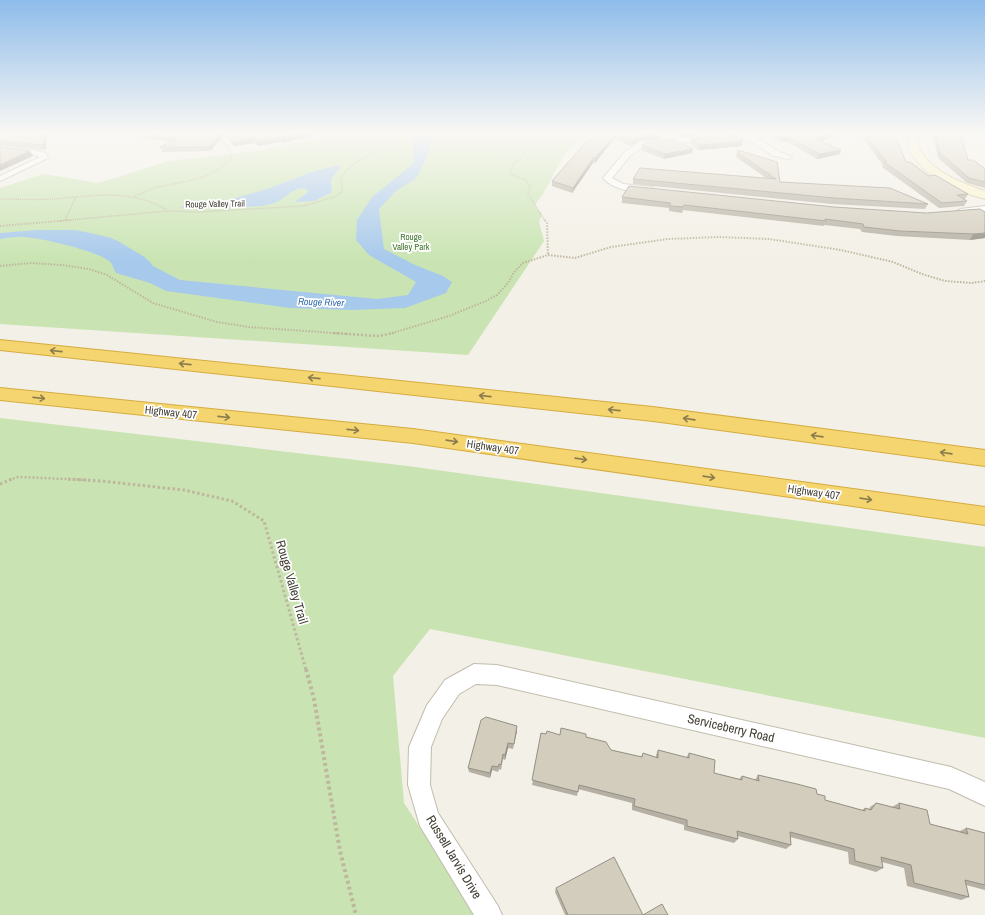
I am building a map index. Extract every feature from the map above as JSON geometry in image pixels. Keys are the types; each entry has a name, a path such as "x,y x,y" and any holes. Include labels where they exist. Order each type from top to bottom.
{"highway":[{"path":"0,345 652,414 985,458"},
{"name":"Highway 407","path":"0,394 413,436 985,516"}],"street":[{"path":"609,176 607,178 617,185 660,190"},
{"path":"941,176 985,195"},
{"path":"949,212 985,209"},
{"name":"Serviceberry Road","path":"474,674 497,675 951,778 985,794"},
{"name":"Russell Jarvis Drive","path":"474,674 452,688 434,712 420,747 419,785 428,818 489,915"}],"path":[{"path":"135,196 167,185 206,176"},
{"name":"Rouge Valley Trail","path":"0,226 167,211 198,212 303,206 320,202 342,192 341,177 342,176"},
{"path":"515,176 526,180 530,186 528,194 546,223 548,255"},
{"path":"0,199 48,199 105,194 135,196 158,203 167,211"},
{"path":"64,220 76,197"},
{"path":"0,266 31,263 62,265 89,269 107,275 153,303 217,322 249,327 378,336 399,332 442,318 486,301 497,295 508,284 514,272 523,263 548,255 575,258 611,247 668,240 719,237 769,239 841,250 886,261 945,281 972,283 985,281"},
{"name":"Rouge Valley Trail","path":"0,484 18,477 101,481 184,490 232,501 264,521 314,699 340,852 356,915"}],"green space":[{"name":"Rouge Valley Park","path":"39,176 54,176 99,183 122,176 553,176 543,194 534,206 542,214 539,222 544,241 468,355 0,324 0,188"},
{"path":"0,418 408,466 985,547 985,738 430,629 393,676 404,803 477,915 0,915"}],"water":[{"path":"302,176 334,176 331,179 332,192 314,201 295,202 308,192 307,189 302,188 294,190 277,202 261,206 178,207 208,205 270,188"},
{"name":"Rouge River","path":"398,176 417,176 395,192 379,209 384,249 415,265 443,276 452,282 446,293 405,308 352,310 290,308 166,291 150,283 116,273 112,264 107,259 85,250 33,238 19,237 0,239 0,233 38,230 76,230 108,237 118,241 143,256 153,266 180,280 377,299 408,295 416,282 369,255 356,240 357,220 372,197"}],"building":[{"path":"557,176 581,176 573,188 552,181"},
{"path":"635,176 735,176 776,179 771,176 779,176 780,182 890,188 928,204 834,198 633,179"},
{"path":"903,176 936,176 968,194 957,195 967,201 942,203"},
{"path":"966,176 985,176 985,182 969,178"},
{"path":"629,186 834,207 926,213 980,209 985,212 985,233 973,234 900,231 864,227 863,224 825,219 826,221 684,205 683,207 670,206 670,203 622,197"},
{"path":"486,717 517,726 514,744 508,743 505,755 503,754 501,765 499,764 498,767 492,766 490,773 468,768 481,720"},
{"path":"561,728 586,734 586,737 606,742 611,750 642,757 643,753 658,758 658,750 689,758 689,753 715,760 714,773 742,780 742,776 759,781 758,775 797,784 816,789 817,794 825,796 825,800 865,811 865,808 871,810 876,803 900,809 899,803 927,810 930,824 968,834 966,828 985,833 985,885 965,880 969,897 914,883 911,865 881,857 883,868 855,861 854,849 790,832 791,845 737,831 738,839 687,826 687,820 634,806 635,799 579,785 578,792 532,780 541,733 546,734 547,731 560,735"},
{"path":"614,857 643,915 568,915 556,888"},
{"path":"662,904 668,915 643,915"}]}
